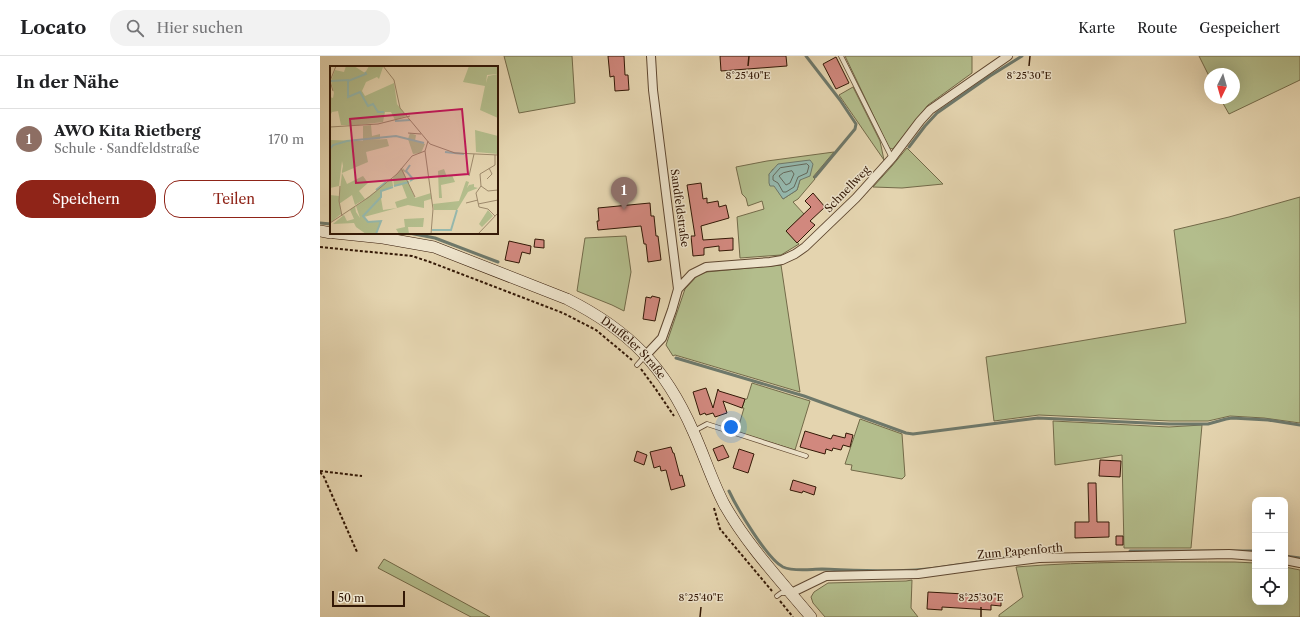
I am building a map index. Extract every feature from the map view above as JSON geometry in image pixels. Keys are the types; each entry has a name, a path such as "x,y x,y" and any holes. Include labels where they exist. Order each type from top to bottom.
{"street":[{"name":"Sandfeldstraße","path":"646,355 662,338 678,289 653,90 651,56"},
{"name":"Schnellweg","path":"678,289 692,274 706,267 770,262 782,260 794,254 805,246 856,198 892,158 930,110 1008,56"},
{"path":"320,232 330,233"},
{"name":"Druffeler Straße","path":"345,234 417,243 439,249 567,299 587,309 616,328 646,355 664,378 680,402 694,431 724,503 742,533 811,617"},
{"name":"Zum Papenforth","path":"791,593 826,576 918,574 983,564 1039,558 1229,554 1252,556"},
{"path":"1288,561 1300,563"}],"lane":[{"path":"841,56 892,158"},
{"path":"637,365 646,355"},
{"path":"694,431 707,424 806,456"},
{"path":"777,596 781,593 791,593"}],"path":[{"path":"320,247 412,256 563,313 596,330 637,365 655,388 670,412 678,420"},
{"path":"320,472 362,476"},
{"path":"320,472 324,477 357,552"},
{"path":"713,505 720,529 793,617"}],"green space":[{"path":"504,56 572,56 575,103 519,113"},
{"path":"845,56 972,56 972,73 928,105 893,149 889,148"},
{"path":"1199,56 1300,56 1300,80 1229,114 1223,104 1240,104 1240,68 1205,68"},
{"path":"853,87 880,141 884,160 839,95"},
{"path":"907,148 943,184 902,188 873,187 892,166"},
{"path":"834,152 813,177 815,179 798,199 793,202 804,214 786,231 799,244 781,255 740,258 737,217 764,209 762,201 748,206 746,198 742,194 736,167 767,161","holes":["773,169 800,180 797,190 783,199 769,175"]},
{"path":"1300,197 1300,423 1264,418 1230,416 1208,421 1170,421 1039,415 994,421 986,357 1186,323 1174,230 1229,217"},
{"path":"626,236 631,272 624,311 577,291 585,238"},
{"path":"781,265 800,392 675,355 673,356 666,345 685,289 697,276 706,272"},
{"path":"752,383 810,401 795,450 737,432 744,408 742,408 745,399 747,399"},
{"path":"860,419 902,434 905,476 902,479 851,470 852,465 845,464"},
{"path":"1053,421 1169,427 1202,425 1191,548 1124,548 1122,455 1055,465"},
{"path":"384,559 490,617 471,617 378,568"},
{"path":"1153,562 1252,563 1252,605 1288,605 1288,568 1300,570 1300,617 999,617 999,615 1023,597 1016,567"},
{"path":"912,580 911,608 918,617 825,617 813,603 811,597 814,592 828,583"}],"water":[{"path":"810,160 813,164 810,176 800,180 797,190 783,199 774,186 770,186 769,174 778,164"}],"building":[{"path":"608,56 624,56 625,75 628,75 629,90 615,91 614,76 610,77"},
{"path":"720,56 786,56 787,66 721,71"},
{"path":"836,57 849,83 836,89 823,64"},
{"path":"701,183 703,199 707,198 707,203 718,201 719,207 726,205 729,218 701,226 703,240 733,238 733,250 719,251 719,246 704,248 704,255 693,256 691,236 695,236 687,185"},
{"path":"813,193 825,207 810,221 815,225 797,243 786,231 811,207 805,201"},
{"path":"650,203 651,216 654,216 656,236 658,236 661,260 648,262 646,244 644,244 641,226 598,230 597,221 599,221 598,208"},
{"path":"535,239 544,240 544,248 534,247"},
{"path":"509,241 531,246 530,254 522,252 519,263 505,260"},
{"path":"652,296 660,298 655,321 643,319 646,297 651,298"},
{"path":"706,388 713,408 718,389 719,391 745,399 742,408 723,401 727,413 715,417 713,413 706,415 705,413 700,415 693,392"},
{"path":"805,431 831,439 833,435 845,438 846,433 853,435 850,447 843,445 841,450 833,448 832,451 826,449 825,454 800,447"},
{"path":"723,445 729,457 718,461 713,449"},
{"path":"671,447 680,476 682,475 685,486 671,490 666,470 661,471 660,466 654,468 650,452"},
{"path":"739,449 754,454 748,473 733,468"},
{"path":"637,451 647,455 644,465 634,461"},
{"path":"1100,460 1121,461 1120,477 1099,476"},
{"path":"793,480 816,487 814,495 803,491 802,493 790,490"},
{"path":"1088,483 1096,483 1097,522 1109,522 1109,537 1075,538 1075,522 1089,522"},
{"path":"1116,536 1123,536 1123,545 1116,545"},
{"path":"928,592 1001,596 1001,606 991,605 991,610 942,607 942,610 927,609"}],"waterway":[{"path":"806,56 840,100 856,124 855,129 815,177"},
{"path":"909,147 937,113 990,76 1022,56"},
{"path":"320,223 330,224"},
{"path":"414,234 435,238 498,262"},
{"path":"676,358 804,396 906,433 913,434 1038,418 1169,424 1208,424 1232,418 1268,420 1300,425"},
{"path":"729,491 745,520 761,544 776,562 787,569 881,571 916,570 1054,553"},
{"path":"1130,551 1252,551"},
{"path":"1288,556 1300,558"}],"place":[{"name":"AWO Kita Rietberg","path":"624,210"}]}
